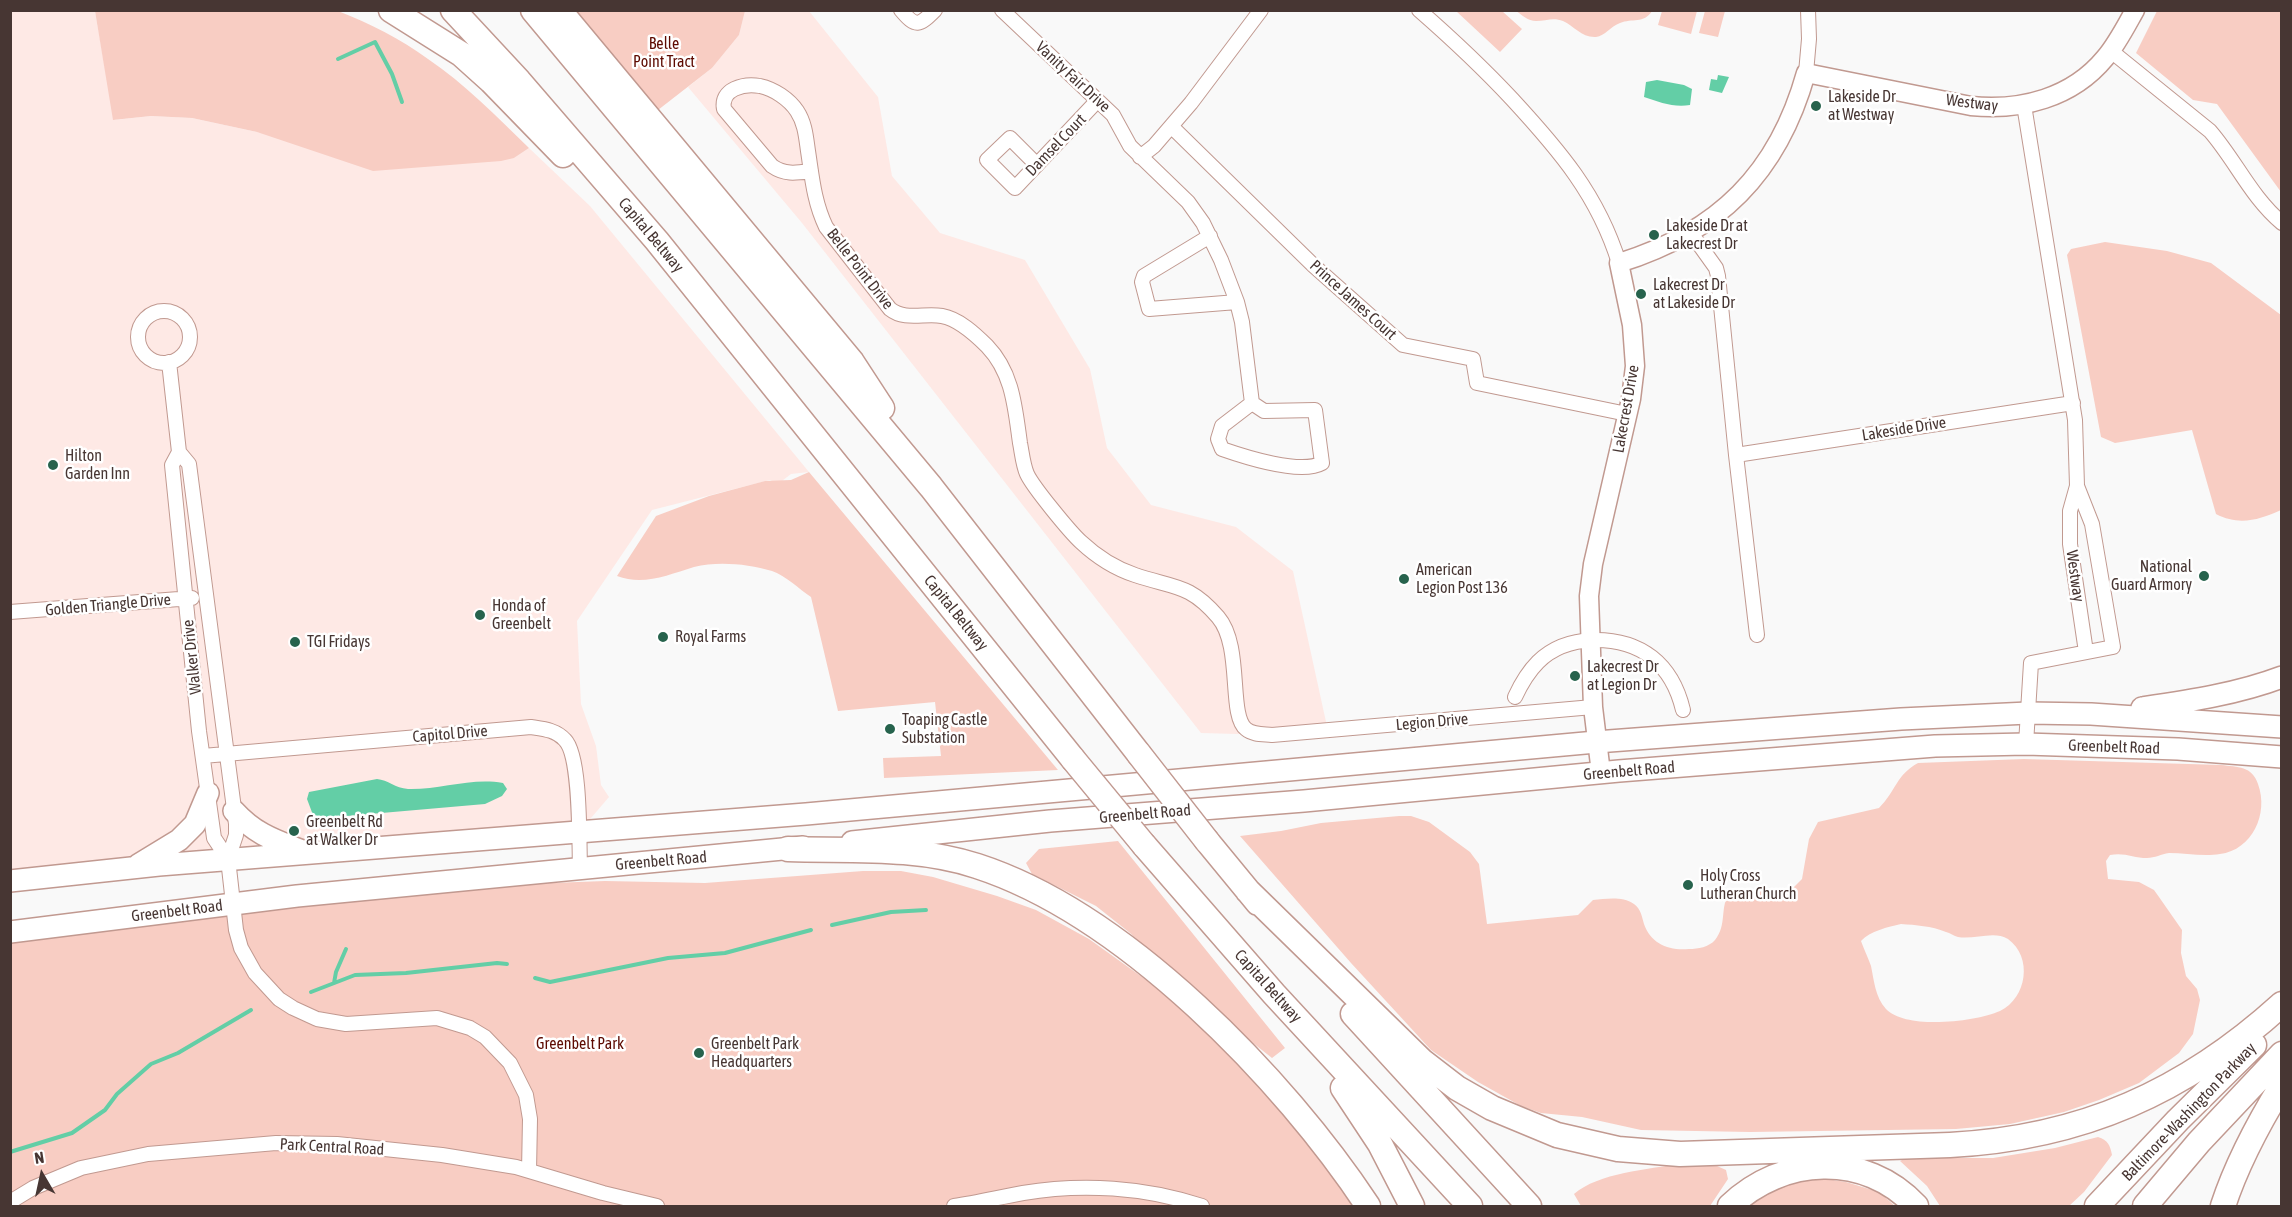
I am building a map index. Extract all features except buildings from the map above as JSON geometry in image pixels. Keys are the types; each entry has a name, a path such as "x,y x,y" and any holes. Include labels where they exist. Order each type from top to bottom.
{"highway":[{"path":"392,10 461,54 491,81 652,246 744,347"},
{"name":"Capital Beltway","path":"453,10 585,157 744,347 1144,845 1274,994 1470,1206"},
{"path":"533,10 931,487 1248,891 1328,986 1530,1206"},
{"path":"559,10 852,362 931,487"},
{"path":"788,849 905,853 942,857 977,866 1053,899 1161,976 1241,1051 1284,1097 1368,1206"},
{"path":"1248,891 1422,1061 1457,1088 1492,1108 1557,1135 1588,1144 1627,1150 1680,1154 1950,1145 1988,1143 2058,1130 2129,1105 2167,1087 2210,1062 2247,1035 2282,1004"},
{"path":"1274,994 1366,1121 1412,1206"},
{"name":"Baltimore-Washington Parkway","path":"2097,1206 2178,1120 2282,1019"},
{"name":"Baltimore-Washington Parkway","path":"2145,1206 2199,1142 2282,1054"},
{"path":"2223,1206 2237,1168 2260,1120 2282,1085"},
{"path":"1730,1206 1755,1185 1771,1177 1817,1167 1851,1169 1869,1175 1897,1189 1916,1206"}],"main road":[{"path":"2091,714 2207,698 2282,677"},
{"name":"Greenbelt Road","path":"10,881 228,859 579,832 1596,742 1901,718 2028,713 2091,714 2282,728"},
{"name":"Greenbelt Road","path":"10,933 233,904 1050,821 1935,746 2026,744 2178,749 2282,757"},
{"path":"134,868 179,840 195,824 208,793"},
{"path":"234,811 245,823 266,837 309,853"}],"street":[{"path":"901,10 911,23 918,24 924,22 935,10"},
{"name":"Vanity Fair Drive","path":"1002,10 1113,115 1126,140 1140,157 1188,202 1210,236 1237,302 1242,322 1252,403"},
{"path":"1140,157 1172,127 1261,10"},
{"name":"Lakecrest Drive","path":"1419,10 1508,95 1567,162 1598,211 1619,263 1631,316 1635,355 1627,414 1593,564 1589,596 1593,707 1601,773"},
{"path":"1619,263 1655,250 1691,233 1733,201 1760,170 1784,134 1800,94 1809,49 1808,10"},
{"name":"Westway","path":"1806,73 1971,106 1993,108 2024,105 2068,89 2096,68 2111,51 2135,10"},
{"path":"2111,51 2210,131 2223,146 2258,201 2282,223"},
{"name":"Belle Point Drive","path":"811,171 781,172 772,166 724,109 724,99 729,92 742,86 761,86 772,90 791,103 803,122 811,171 815,198 826,227 897,315 945,316 969,329 990,348 1013,390 1023,460 1028,475 1079,541 1108,564 1153,581 1180,586 1205,603 1226,627 1232,646 1240,722 1251,732 1272,735"},
{"name":"Damsel Court","path":"1037,165 1010,138 987,160 1015,188 1037,165 1097,101"},
{"path":"2024,105 2073,403 2077,486"},
{"name":"Prince James Court","path":"1172,127 1314,266 1403,345 1473,359 1477,383 1627,414"},
{"path":"1691,233 1718,273 1757,634"},
{"path":"1210,236 1144,276 1142,282 1149,309 1237,302"},
{"name":"Walker Drive","path":"169,362 179,452 189,464 228,754 236,834 228,859 238,939 250,965 267,986 293,1008 317,1019 346,1024 437,1018 470,1028 495,1045 516,1073 526,1095 530,1119 529,1171"},
{"path":"1252,403 1264,411 1315,410 1322,463 1314,468 1304,468 1252,459 1222,449 1218,439 1222,426 1252,403"},
{"name":"Lakeside Drive","path":"1736,455 2073,403"},
{"name":"Walker Drive","path":"179,452 172,465 203,756 214,838 228,859"},
{"name":"Westway","path":"2077,486 2092,524 2113,647 2086,652 2070,544 2070,511 2077,486"},
{"name":"Golden Triangle Drive","path":"10,612 206,596"},
{"path":"1515,697 1526,676 1543,657 1565,644 1589,640 1619,642 1643,651 1660,665 1670,676 1683,710"},
{"path":"2026,744 2031,663 2086,652"},
{"name":"Legion Drive","path":"1272,735 1593,707"},
{"name":"Capitol Drive","path":"203,756 531,727 546,729 561,736 571,749 575,772 580,868"},
{"name":"Park Central Road","path":"10,1202 33,1188 81,1168 148,1154 276,1143 336,1144 442,1155 516,1167 603,1193 657,1206"},
{"path":"954,1206 1024,1192 1066,1188 1103,1188 1140,1191 1202,1206"}],"shaded area":[{"path":"10,11 95,11 114,120 151,116 192,118 257,132 514,158 529,148 590,206 809,472 791,474 778,484 770,480 652,510 577,621 581,704 596,746 601,785 609,797 579,832 11,881"},
{"path":"745,11 809,11 878,97 892,176 940,233 1025,260 1090,369 1107,448 1151,505 1236,527 1293,571 1328,731 1272,735 1201,733 802,223 688,87 712,68 739,35"},
{"path":"1718,75 1729,77 1722,93 1709,90 1711,79 1717,80"},
{"path":"1657,80 1684,85 1692,89 1690,105 1672,105 1644,97 1646,82"},
{"path":"377,779 408,789 491,782 503,783 507,789 502,796 485,804 324,818 313,815 307,799 309,792"}],"green space":[{"path":"95,11 338,11 396,38 442,69 480,101 529,148 514,158 501,161 373,171 257,132 192,118 151,116 113,120"},
{"name":"Belle Point Tract","path":"574,11 745,11 739,35 712,68 658,110"},
{"path":"1456,11 1502,11 1522,29 1500,52"},
{"path":"1516,11 1652,11 1645,18 1620,23 1602,35 1591,37 1582,34 1563,21 1553,19 1533,21"},
{"path":"1662,11 1697,11 1691,34 1658,25"},
{"path":"1705,11 1725,11 1718,37 1699,33"},
{"path":"2157,11 2281,11 2281,192 2217,104 2193,100 2136,53"},
{"path":"2105,242 2167,251 2211,263 2281,315 2281,510 2265,517 2241,521 2216,514 2192,430 2115,443 2101,437 2067,255 2071,249"},
{"path":"809,472 1058,770 884,778 883,758 941,756 935,702 838,711 811,597 792,582 772,571 733,564 703,565 646,580 617,576 656,516 709,496 765,481 791,480"},
{"path":"2024,759 2221,765 2244,768 2252,774 2261,795 2261,807 2255,829 2241,846 2214,855 2169,853 2147,858 2115,854 2110,855 2106,861 2108,879 2139,882 2154,890 2182,930 2181,953 2186,976 2197,989 2200,1000 2193,1034 2179,1053 2139,1083 2099,1100 2064,1112 2010,1124 1956,1129 1750,1132 1641,1130 1582,1117 1541,1113 1521,1106 1478,1082 1431,1050 1240,836 1321,823 1411,816 1429,822 1470,852 1479,864 1487,924 1578,915 1593,900 1619,899 1629,901 1636,906 1651,937 1662,945 1675,949 1696,949 1710,944 1719,934 1728,896 1794,887 1802,879 1809,839 1818,822 1879,808 1900,778 1918,763","holes":["1901,924 1935,928 1958,937 1997,935 2008,939 2016,947 2024,966 2024,977 2016,997 2000,1011 1958,1021 1924,1022 1896,1016 1886,1009 1879,999 1871,966 1861,941 1880,930"]},
{"path":"1118,841 1285,1048 1272,1058 1225,1021 1130,933 1096,906 1032,874 1026,863 1039,849"},
{"name":"Greenbelt Park","path":"863,871 901,871 933,877 997,896 1036,910 1089,939 1163,992 1213,1038 1263,1089 1315,1150 1355,1206 11,1206 10,938 139,922 524,884 605,881 705,883"},
{"path":"2098,1137 2108,1143 2112,1155 2084,1192 2069,1206 1940,1206 1927,1186 1900,1161 1906,1158 1993,1158 2055,1148"},
{"path":"1680,1164 1717,1166 1726,1170 1728,1179 1710,1206 1581,1206 1574,1194 1596,1181 1610,1177"},
{"path":"1820,1178 1846,1182 1879,1192 1895,1206 1745,1206 1781,1185"}],"waterway":[{"path":"338,59 375,42 392,74 402,102"},
{"path":"832,925 891,912 926,910"},
{"path":"535,978 550,982 668,958 725,953 811,930"},
{"path":"334,983 346,949"},
{"path":"311,992 355,975 507,964"},
{"path":"10,1152 72,1133 105,1110 117,1094 151,1064 178,1053 251,1010"}],"place":[{"name":"Lakeside Dr at Westway","path":"1816,106"},
{"name":"Lakeside Dr at Lakecrest Dr","path":"1654,235"},
{"name":"Lakecrest Dr at Lakeside Dr","path":"1641,294"},
{"name":"Hilton Garden Inn","path":"53,465"},
{"name":"National Guard Armory","path":"2204,576"},
{"name":"American Legion Post 136","path":"1404,579"},
{"name":"Honda of Greenbelt","path":"480,615"},
{"name":"Royal Farms","path":"663,637"},
{"name":"TGI Fridays","path":"295,642"},
{"name":"Lakecrest Dr at Legion Dr","path":"1575,676"},
{"name":"Toaping Castle Substation","path":"890,729"},
{"name":"Greenbelt Rd at Walker Dr","path":"294,831"},
{"name":"Holy Cross Lutheran Church","path":"1688,885"},
{"name":"Greenbelt Park Headquarters","path":"699,1053"}]}
